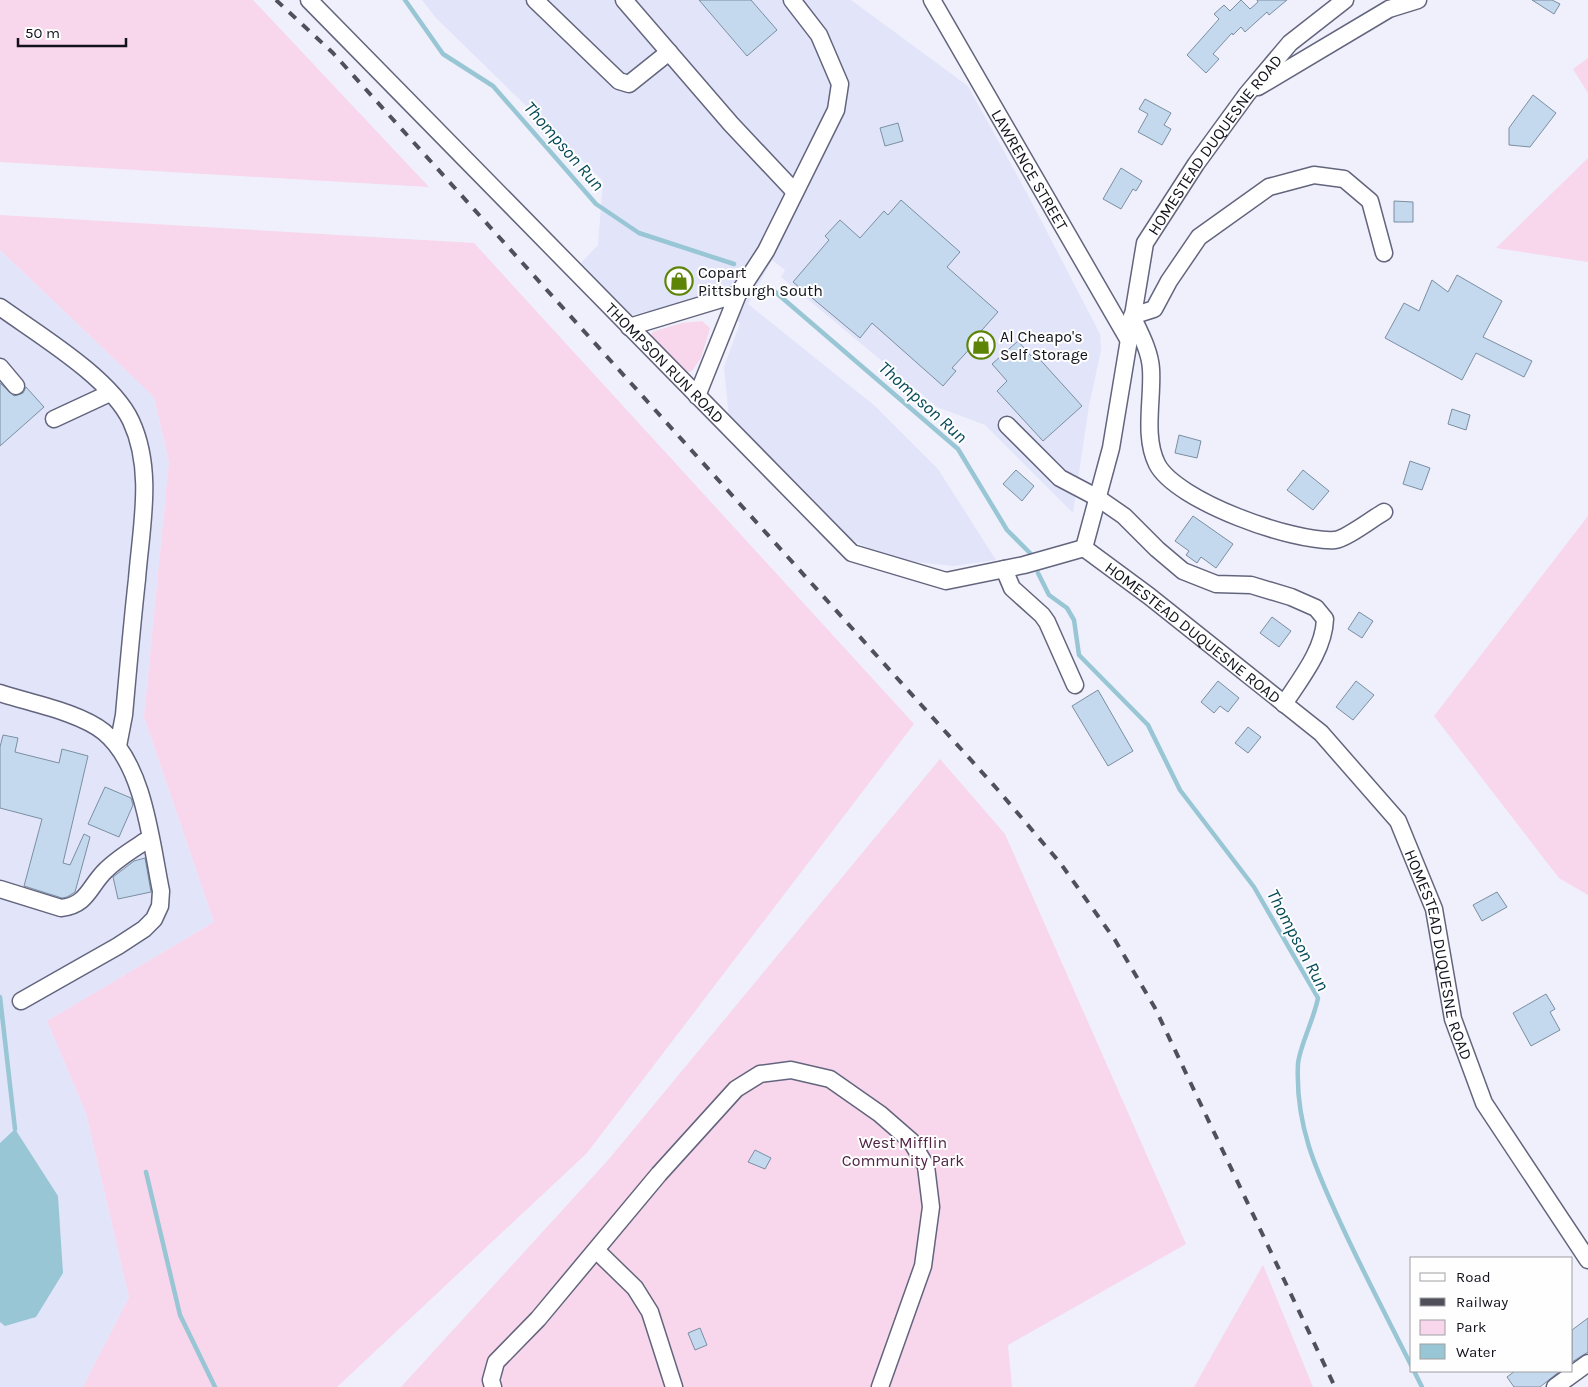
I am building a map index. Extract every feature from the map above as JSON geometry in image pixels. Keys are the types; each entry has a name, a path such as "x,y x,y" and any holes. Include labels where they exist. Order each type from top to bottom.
{"street":[{"name":"THOMPSON RUN ROAD","path":"309,0 852,553 946,581 1004,569 1084,548"},
{"path":"535,0 619,81 629,84 637,80 669,52"},
{"path":"624,0 795,192"},
{"path":"698,396 738,294 766,251 836,110 840,84 819,35 792,0"},
{"name":"LAWRENCE STREET","path":"932,0 1128,339"},
{"name":"HOMESTEAD DUQUESNE ROAD","path":"1345,0 1290,42 1247,94 1196,164 1145,243 1111,448 1084,548 1149,596 1321,733 1398,821 1434,909 1453,1019 1484,1103 1588,1260"},
{"path":"1247,94 1389,9 1418,0"},
{"path":"1384,253 1370,201 1344,179 1314,176 1269,187 1198,237 1169,281 1154,309 1132,316 1146,347 1151,368 1151,448 1158,465 1173,480 1207,503 1256,524 1308,539 1337,540 1384,512"},
{"path":"630,326 738,294"},
{"path":"0,307 86,369 110,393 131,420 140,448 145,487 124,715 118,746"},
{"path":"0,367 16,386"},
{"path":"54,419 110,393"},
{"path":"1007,425 1060,478 1098,498 1124,516 1157,549 1183,571 1216,584 1251,584 1291,597 1316,608 1325,620 1325,632 1313,659 1284,704"},
{"path":"1004,569 1012,588 1042,614 1047,622 1075,685"},
{"path":"0,693 77,718 103,731 118,746 128,762 135,780 161,891 160,906 154,919 144,929 118,946 21,1001"},
{"path":"0,889 61,908 71,907 84,898 105,870 127,852 150,838"},
{"path":"493,1387 491,1380 496,1362 538,1319 597,1251 659,1174 736,1089 760,1074 791,1070 830,1079 880,1114 911,1141 926,1166 932,1207 922,1266 880,1387"},
{"path":"597,1251 635,1288 650,1312 674,1387"},
{"path":"1555,1387 1588,1363"}],"shaded area":[{"name":"Copart Pittsburgh South","path":"422,0 851,0 968,86 1029,197 1100,334 1101,350 1089,406 1073,513 985,425 937,407 781,277 785,270 772,260 748,304 875,406 938,469 996,560 954,566 897,560 873,551 842,534 729,419 724,367 740,323 704,299 631,315 581,263 598,245 603,181 436,18"},
{"path":"0,250 154,397 169,462 144,717 214,922 47,1021 86,1113 129,1297 83,1387 0,1387"}],"green space":[{"path":"0,0 253,0 429,187 0,162"},
{"path":"1588,58 1588,93 1573,69"},
{"path":"1588,158 1588,262 1496,248"},
{"path":"0,215 474,243 914,724 587,1153 337,1387 83,1387 129,1297 86,1113 47,1021 214,922 144,717 169,462 154,397 0,250"},
{"path":"702,321 710,328 701,358 692,371 684,373 650,342 652,332 682,323"},
{"path":"1588,516 1588,895 1559,878 1434,716"},
{"name":"West Mifflin Community Park","path":"940,759 1005,834 1186,1244 1008,1345 1012,1387 401,1387 609,1159"},
{"path":"1263,1265 1313,1387 1194,1387"}],"water":[{"path":"15,1129 58,1196 63,1273 36,1317 5,1326 0,1322 0,1143"}],"building":[{"path":"699,0 751,0 777,30 747,56"},
{"path":"1241,0 1250,9 1258,2 1257,0 1287,0 1269,15 1267,12 1245,32 1241,27 1233,35 1232,33 1213,54 1219,59 1206,73 1187,55 1219,19 1214,14 1224,5 1230,11"},
{"path":"1532,0 1552,0 1560,4 1554,14"},
{"path":"1533,95 1556,113 1530,147 1509,145 1509,128"},
{"path":"1145,99 1171,113 1164,125 1171,129 1162,145 1138,132 1148,114 1139,109"},
{"path":"898,123 903,141 885,146 880,128"},
{"path":"1121,168 1142,181 1136,191 1133,189 1121,209 1103,199"},
{"path":"901,200 960,252 947,267 998,312 974,339 977,341 952,368 956,371 943,386 872,323 860,338 793,282 829,240 825,236 840,220 860,238 884,211 888,215"},
{"path":"1394,201 1413,202 1413,222 1394,222"},
{"path":"1457,275 1502,301 1483,337 1532,361 1524,377 1476,353 1462,380 1385,338 1404,303 1419,311 1432,280 1448,292"},
{"path":"1018,341 1031,356 1035,354 1082,406 1043,441 997,391 1007,381 992,364"},
{"path":"0,383 14,396 23,393 26,387 44,407 0,446"},
{"path":"1452,409 1470,415 1466,430 1448,424"},
{"path":"1179,435 1201,441 1197,458 1175,453"},
{"path":"1410,461 1430,468 1422,490 1403,484"},
{"path":"1016,470 1034,486 1022,501 1003,484"},
{"path":"1303,470 1329,491 1313,510 1287,490"},
{"path":"1193,516 1233,544 1216,568 1201,557 1197,563 1186,555 1189,551 1175,541"},
{"path":"1359,612 1373,621 1362,638 1348,629"},
{"path":"1272,617 1291,631 1279,647 1260,633"},
{"path":"1218,681 1239,698 1228,712 1220,706 1214,713 1201,702"},
{"path":"1356,681 1374,695 1353,720 1336,707"},
{"path":"1098,690 1133,751 1108,766 1072,706"},
{"path":"1248,727 1261,737 1248,753 1235,743"},
{"path":"3,735 18,738 15,752 59,763 62,749 88,756 63,863 70,865 84,834 90,837 75,892 67,897 62,898 24,886 42,819 0,808 0,747"},
{"path":"105,787 131,798 133,805 119,837 88,824"},
{"path":"145,858 151,892 118,899 113,877 134,861"},
{"path":"1497,892 1507,907 1482,921 1473,905"},
{"path":"1546,994 1555,1009 1550,1012 1560,1030 1531,1046 1513,1013"},
{"path":"755,1150 771,1158 765,1169 748,1162"},
{"path":"1588,1318 1588,1352 1573,1361 1573,1329"},
{"path":"700,1328 707,1345 695,1350 688,1333"},
{"path":"1514,1372 1559,1372 1540,1387 1514,1387 1507,1377"}],"waterway":[{"name":"Thompson Run","path":"405,0 443,54 493,86 596,204 639,233 734,264"},
{"name":"Thompson Run","path":"773,290 958,449 1007,530 1031,554"},
{"name":"Thompson Run","path":"1038,573 1049,595 1067,608 1074,620 1079,655 1148,725 1180,790 1254,887 1318,998 1298,1064 1300,1107 1309,1147 1332,1204 1358,1260 1410,1363"},
{"path":"0,997 15,1129"},
{"path":"146,1172 180,1315 215,1387"},
{"name":"Thompson Run","path":"1414,1372 1422,1387"}],"railway":[{"path":"276,0 333,53 998,790 1061,864 1115,940 1155,1008 1335,1387"}],"place":[{"name":"Copart Pittsburgh South","path":"679,281"},
{"name":"Al Cheapo's Self Storage","path":"981,345"}]}
